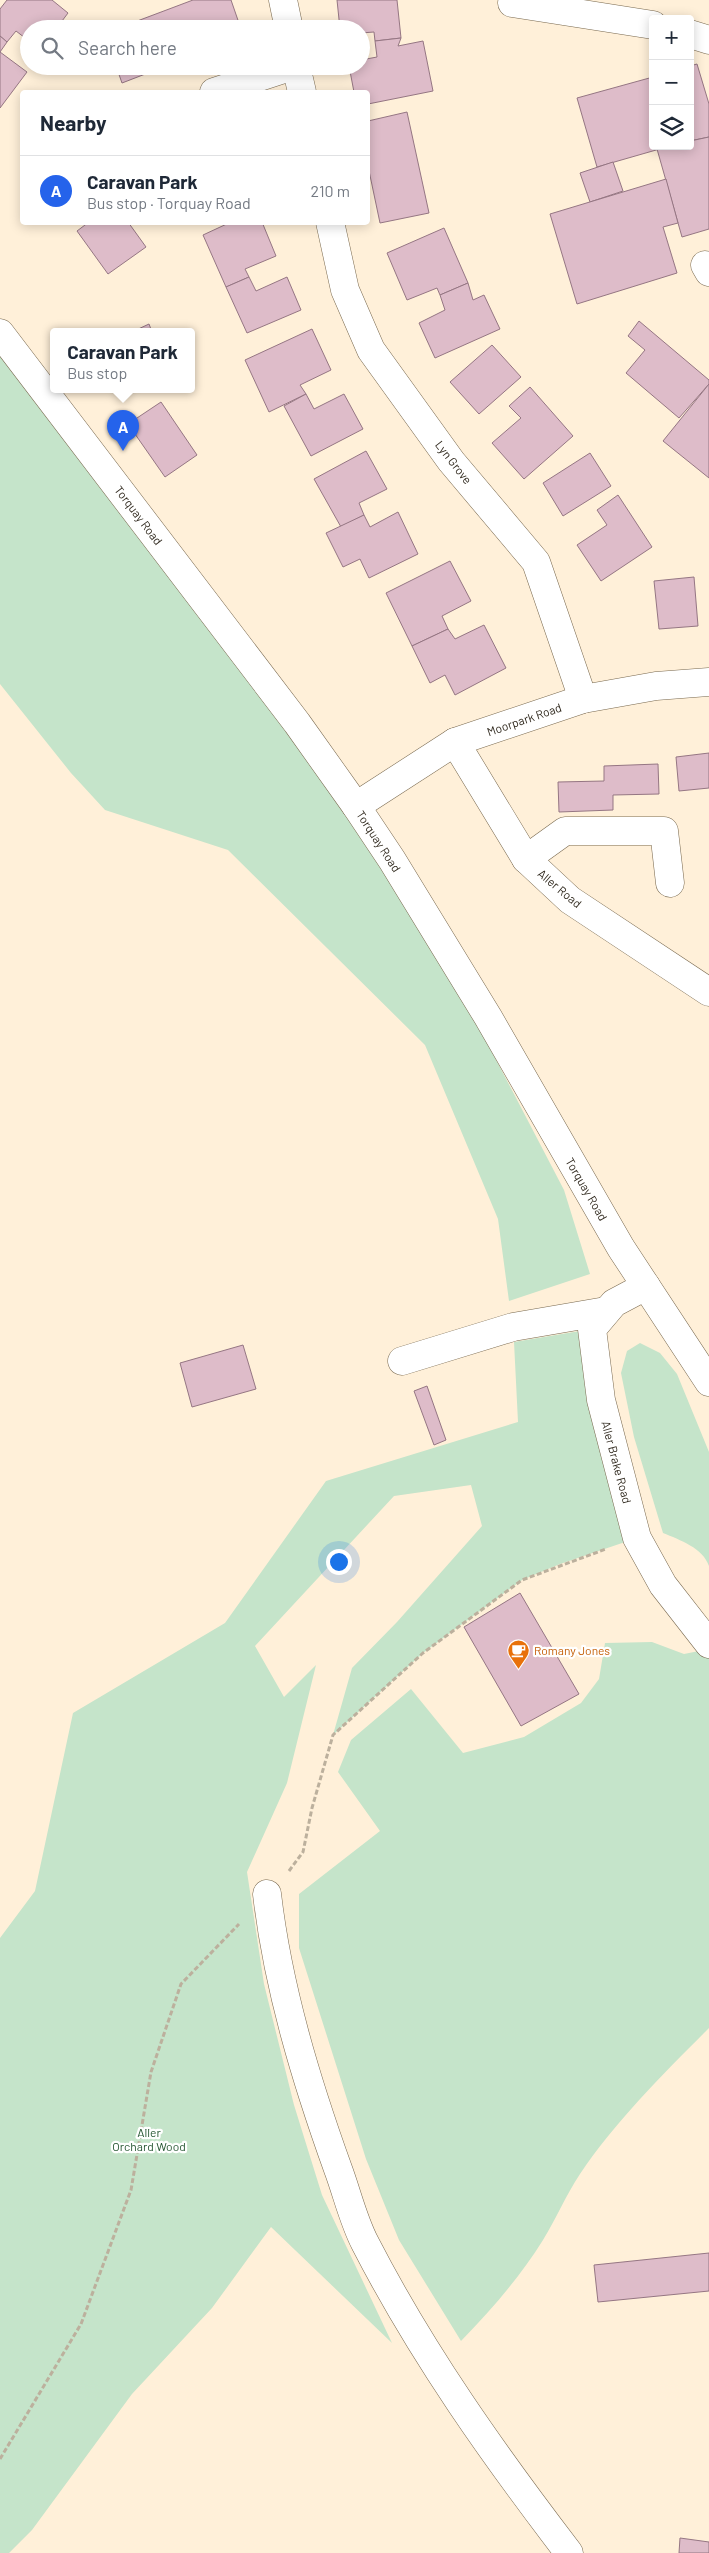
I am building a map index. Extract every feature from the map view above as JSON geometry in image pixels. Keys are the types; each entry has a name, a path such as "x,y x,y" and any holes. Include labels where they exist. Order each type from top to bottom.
{"street":[{"path":"283,0 287,20"},
{"path":"512,3 649,24"},
{"path":"694,35 709,40"},
{"path":"220,90 267,75"},
{"path":"297,75 301,90"},
{"name":"Lyn Grove","path":"331,225 344,290 371,350 451,461 536,562 583,699"},
{"name":"Torquay Road","path":"0,333 297,723 356,806 392,860 488,1017 621,1248 709,1382"},
{"name":"Moorpark Road","path":"356,806 455,742 583,699 656,686 709,682"},
{"name":"Aller Road","path":"455,742 526,859 570,900 709,992"},
{"path":"526,859 565,831 664,831 670,883"},
{"name":"Aller Brake Road","path":"646,1286 614,1302 592,1329 601,1400 637,1538 663,1585 709,1644"},
{"path":"402,1361 513,1327 606,1311"},
{"path":"267,1894 273,1947 314,2105 364,2242 426,2350 502,2465 569,2553"}],"green space":[{"path":"0,333 392,860 564,1190 590,1274 509,1301 498,1219 425,1045 228,850 105,810 71,773 0,684"},
{"name":"Aller Orchard Wood","path":"592,1329 637,1538 560,1564 522,1580 423,1653 333,1735 352,1668 397,1622 482,1526 471,1485 394,1496 255,1646 284,1697 316,1665 287,1783 247,1872 264,1984 294,2105 322,2195 392,2343 271,2227 212,2308 132,2394 32,2530 9,2553 0,2553 0,1938 35,1891 73,1713 225,1623 326,1481 518,1422 514,1342"},
{"path":"640,1343 660,1353 677,1374 709,1452 709,1566 702,1554 696,1549 663,1533 634,1437 621,1373 627,1351"},
{"path":"652,1642 684,1654 709,1649 709,2028 641,2098 608,2136 580,2174 543,2240 525,2267 461,2341 399,2240 366,2159 299,1948 299,1894 380,1831 338,1772 351,1740 411,1689 463,1753 524,1737 581,1703 599,1679 605,1643"}],"building":[{"path":"7,0 52,0 68,13 63,20 20,20 20,34 16,31 7,42 0,36 0,9"},
{"path":"193,0 231,0 238,20 140,20"},
{"path":"337,0 397,0 401,38 375,41 374,32 370,32 370,20 339,20"},
{"path":"0,36 7,42 0,52"},
{"path":"401,38 398,46 423,41 433,91 370,104 370,90 354,90 351,75 370,75 370,58 377,57 375,41"},
{"path":"0,52 20,67 20,75 25,75 0,108"},
{"path":"697,64 709,104 709,137 694,140 694,105 694,65"},
{"path":"119,75 143,75 122,83"},
{"path":"649,78 649,150 656,150 597,167 577,98"},
{"path":"407,112 429,213 380,223 370,176 370,121"},
{"path":"709,137 709,229 682,237 657,150 694,150 694,140"},
{"path":"613,162 623,191 590,202 580,173"},
{"path":"666,179 678,223 663,227 677,273 577,304 550,214"},
{"path":"85,225 130,225 146,247 108,274 77,231"},
{"path":"225,225 263,225 276,256 245,269 249,277 226,287 203,235"},
{"path":"444,228 468,283 440,295 437,288 407,300 387,253"},
{"path":"249,277 256,291 287,277 301,310 247,333 226,287"},
{"path":"468,283 473,300 484,295 500,329 435,358 419,323 445,310 440,295"},
{"path":"639,321 709,380 709,384 679,418 626,373 645,350 628,336"},
{"path":"149,324 150,328 140,328"},
{"path":"312,329 331,370 300,385 306,394 269,412 245,360"},
{"path":"492,345 521,377 479,414 450,382"},
{"path":"709,384 709,478 663,441"},
{"path":"530,387 573,436 524,479 492,443 521,418 509,406"},
{"path":"306,394 314,409 344,394 363,429 311,456 284,406"},
{"path":"161,402 197,455 165,477 128,424"},
{"path":"366,451 387,489 359,503 364,515 341,527 314,479"},
{"path":"590,453 611,486 563,516 543,483"},
{"path":"618,495 652,547 601,581 577,545 607,525 597,510"},
{"path":"398,512 418,554 369,578 360,559 343,567 326,533 364,515 370,527"},
{"path":"450,561 471,601 442,616 448,629 412,646 386,593"},
{"path":"694,577 698,626 659,629 654,581"},
{"path":"484,625 506,668 455,695 445,675 430,683 412,646 448,629 455,639"},
{"path":"709,753 709,788 679,791 676,757"},
{"path":"658,764 659,794 613,795 613,810 559,812 558,782 604,781 604,766"},
{"path":"243,1345 256,1389 192,1407 180,1363"},
{"path":"427,1386 446,1440 434,1445 414,1391"},
{"path":"520,1593 579,1694 521,1726 464,1627"},
{"path":"709,2253 709,2291 598,2302 594,2265"},
{"path":"680,2538 709,2542 709,2553 679,2553"}],"place":[{"name":"Caravan Park","path":"123,451"},
{"name":"Romany Jones","path":"518,1669"}]}
